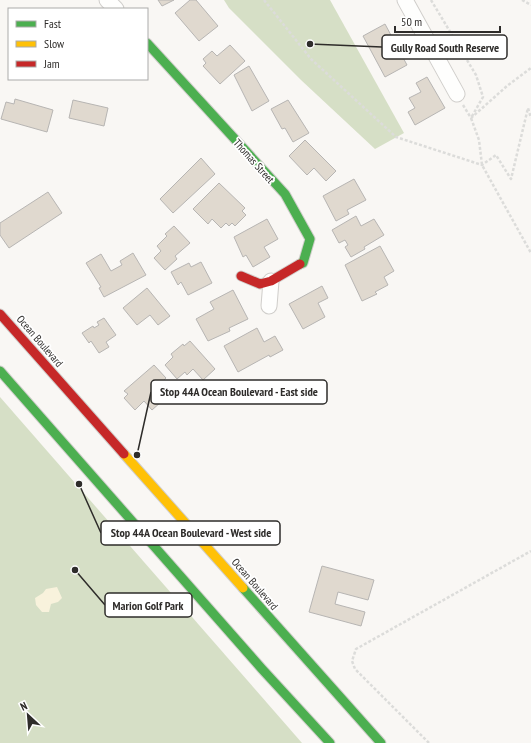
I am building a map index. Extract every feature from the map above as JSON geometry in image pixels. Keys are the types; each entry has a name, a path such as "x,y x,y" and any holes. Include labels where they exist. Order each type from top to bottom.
{"main road":[{"name":"Thomas Street","path":"148,44 285,194 310,239 303,263 271,281"},
{"path":"241,276 257,284 271,281"},
{"name":"Ocean Boulevard","path":"0,314 381,743"},
{"path":"0,371 262,669 330,743"}],"street":[{"path":"107,0 115,8"},
{"path":"405,0 457,94"},
{"path":"269,306 271,281"}],"path":[{"path":"264,0 311,59 396,137 482,165"},
{"path":"430,0 476,75 483,97 471,118 479,140 482,165 531,253"},
{"path":"522,0 531,5"},
{"path":"471,118 507,86 531,68"},
{"path":"482,165 496,155 511,179 528,108 531,118"},
{"path":"429,743 355,669 352,661 356,649 531,551"}],"green space":[{"path":"224,0 330,0 404,133 375,149 301,80 229,8"},
{"path":"0,397 302,743 0,743"}],"sand":[{"path":"57,587 62,598 58,602 51,604 49,612 42,612 36,605 35,598 46,589"}],"building":[{"path":"158,0 174,0 162,6"},
{"path":"190,0 196,0 218,26 199,41 175,13"},
{"path":"385,24 407,65 385,77 363,36"},
{"path":"230,45 245,61 220,84 203,66 206,63 203,59 212,51 217,56"},
{"path":"249,66 269,101 252,111 234,75"},
{"path":"427,77 445,108 415,125 408,112 415,108 409,98 421,92 416,83"},
{"path":"15,99 53,110 47,132 1,119 6,102 14,104"},
{"path":"73,100 108,108 104,126 69,118"},
{"path":"288,100 309,133 293,142 285,128 282,129 271,109"},
{"path":"305,140 336,171 326,181 314,168 307,175 289,156"},
{"path":"201,158 215,174 173,213 160,199"},
{"path":"354,179 366,200 347,210 349,214 336,221 323,196"},
{"path":"219,183 245,208 242,211 246,215 235,226 232,223 229,226 226,223 221,228 212,219 208,224 193,209"},
{"path":"48,192 62,213 9,248 0,235 0,223"},
{"path":"356,216 361,226 374,219 384,235 351,257 345,247 348,245 345,240 339,243 332,230"},
{"path":"267,219 278,239 264,247 270,257 253,267 246,255 243,257 234,237"},
{"path":"174,226 190,243 175,256 177,259 165,270 154,258 161,251 157,246 167,236 165,234"},
{"path":"380,246 394,271 384,277 388,285 375,292 377,294 362,301 345,265"},
{"path":"133,253 146,275 104,297 99,288 101,287 86,263 101,254 111,271 122,265 120,261"},
{"path":"201,262 212,283 188,295 181,282 178,285 171,272 189,263 191,267"},
{"path":"322,286 328,298 318,303 325,317 303,329 289,304"},
{"path":"147,288 170,316 158,325 150,315 137,325 123,308"},
{"path":"233,290 248,319 229,328 230,331 208,341 196,319 214,309 210,302"},
{"path":"104,318 116,335 106,342 109,347 99,353 91,341 89,343 82,333 93,326 94,328 99,325 97,322"},
{"path":"257,328 264,342 275,336 283,350 270,357 269,355 238,372 224,346"},
{"path":"190,341 215,369 203,380 193,369 187,375 185,372 177,379 165,365 173,357 171,354 183,344 184,346"},
{"path":"154,365 166,378 160,384 170,394 152,410 144,401 135,410 124,398 128,394 124,391"},
{"path":"322,566 374,580 368,600 338,592 335,604 365,612 361,626 309,612"}],"traffic: fast":[{"path":"148,44 285,194 310,239 303,263 300,264"},
{"path":"0,371 262,669 330,743"},
{"path":"243,588 381,743"}],"traffic: slow":[{"path":"124,454 243,588"}],"traffic: jam":[{"path":"241,276 260,284 271,281 300,264"},
{"path":"0,314 124,454"}],"place":[{"name":"Gully Road South Reserve","path":"310,44"},
{"name":"Stop 44A Ocean Boulevard - East side","path":"137,455"},
{"name":"Stop 44A Ocean Boulevard - West side","path":"79,484"},
{"name":"Marion Golf Park","path":"75,570"}]}
